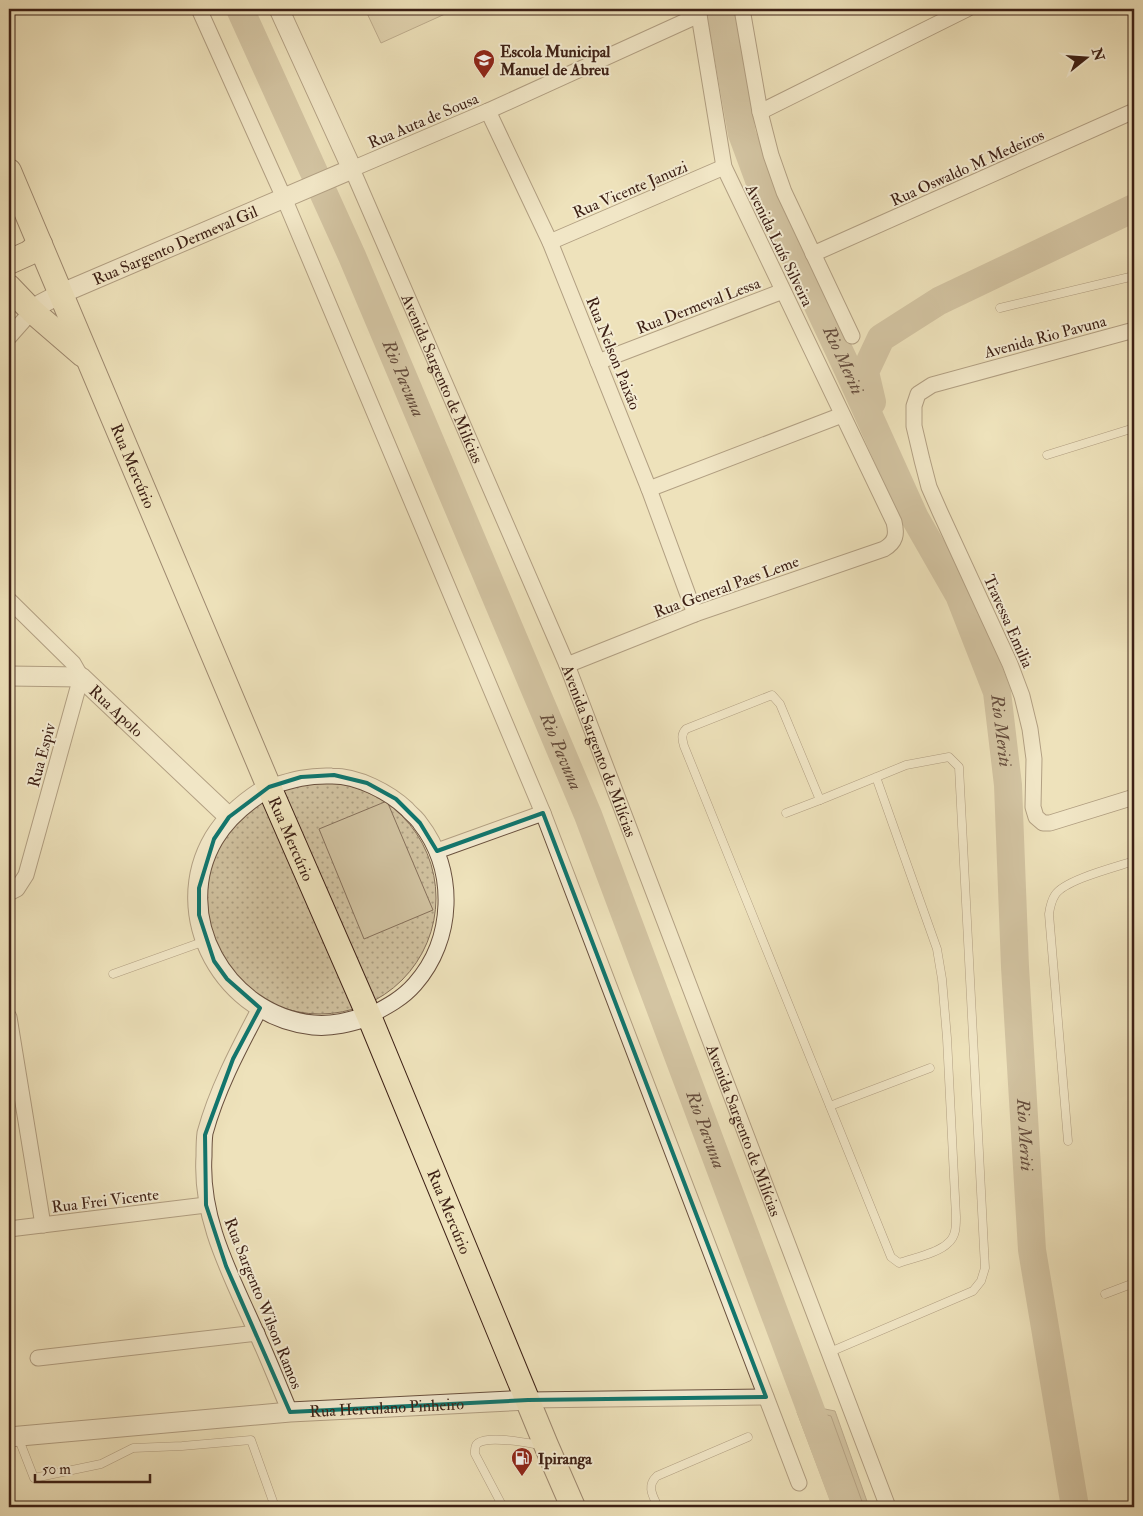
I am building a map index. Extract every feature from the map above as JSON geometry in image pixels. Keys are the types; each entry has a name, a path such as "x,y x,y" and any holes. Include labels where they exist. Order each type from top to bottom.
{"main road":[{"name":"Rua Mercúrio","path":"9,171 87,360 369,1016 546,1445 574,1507"},
{"path":"9,262 40,244"},
{"path":"9,287 32,311 87,360"}],"street":[{"path":"198,9 287,196 543,813 799,1483"},
{"name":"Avenida Sargento de Milícias","path":"279,9 346,172 567,665 888,1507"},
{"name":"Avenida Luís Silveira","path":"742,9 760,112 771,155 784,192 852,336"},
{"path":"760,112 967,9"},
{"name":"Rua Auta de Sousa","path":"346,172 488,111 698,12"},
{"name":"Avenida Luís Silveira","path":"698,12 724,167 894,522 895,538"},
{"name":"Rua Nelson Paixão","path":"488,111 550,242 649,489 695,614"},
{"name":"Rua Oswaldo M Medeiros","path":"813,254 1134,111"},
{"name":"Rua Vicente Januzi","path":"550,242 724,167"},
{"name":"Rua Sargento Dermeval Gil","path":"9,337 32,311 60,294 346,172"},
{"name":"Rua Dermeval Lessa","path":"598,362 783,291"},
{"name":"Avenida Rio Pavuna","path":"965,375 1134,330"},
{"name":"Travessa Emilia","path":"965,375 932,385 918,394 914,406 914,426 929,487 1010,664 1022,696 1030,729 1034,759 1033,807 1036,817 1043,823 1050,823 1134,797"},
{"path":"649,489 842,415"},
{"name":"Rua General Paes Leme","path":"567,665 695,614 884,548 891,544 895,538"},
{"name":"Rua Apolo","path":"9,600 73,662 81,677 229,818"},
{"path":"9,676 81,677"},
{"name":"Rua Espiv","path":"9,893 17,889 26,875 81,677"},
{"path":"334,776 367,783 396,799 420,823 437,852 445,879 447,907 442,935 432,961 415,984 394,1003 369,1016 342,1024 314,1025 286,1020 260,1008 242,995 214,961 205,941 199,915 198,888 210,846 229,818 247,800 269,787 301,777 334,776"},
{"path":"437,852 543,813"},
{"name":"Rua Sargento Wilson Ramos","path":"260,1008 215,1101 205,1135 203,1168 206,1205 213,1230 226,1266 290,1412"},
{"path":"9,1017 43,1225"},
{"name":"Rua Frei Vicente","path":"9,1229 206,1205"},
{"path":"38,1358 257,1333"},
{"name":"Rua Herculano Pinheiro","path":"13,1437 290,1412 528,1400 766,1397"}],"lane":[{"path":"1000,308 1134,276"},
{"path":"1047,455 1134,428"},
{"path":"820,800 780,704 772,695 714,717 683,732 684,746 891,1257 899,1263 941,1248 949,1243 956,1227 948,1038 937,949 876,777"},
{"path":"786,813 906,765 950,758 959,767 985,1268 981,1281 973,1291 830,1352"},
{"path":"1068,1141 1049,914 1051,902 1056,893 1071,882 1134,861"},
{"path":"113,974 205,941"},
{"path":"830,1106 930,1068"},
{"path":"1105,1294 1134,1283"},
{"path":"13,1437 34,1478 101,1464 132,1448 250,1440 275,1507"},
{"path":"658,1507 650,1487 652,1481 657,1476 748,1437"},
{"path":"503,1507 475,1454 477,1444 495,1440 546,1445"}],"highlighted area":[{"path":"334,775 367,783 396,799 420,823 437,851 543,813 766,1397 528,1400 290,1412 226,1266 206,1205 205,1135 233,1059 260,1008 227,979 214,961 199,915 199,888 214,839 229,817 269,787 301,777"}],"shaded area":[{"path":"365,9 456,9 381,43"},
{"path":"320,782 343,784 375,796 394,808 410,824 422,843 431,864 436,898 434,921 422,953 410,972 394,988 375,1000 354,1009 320,1014 297,1012 265,1000 246,988 230,972 218,953 209,932 204,898 206,875 218,843 230,824 246,808 265,796 286,787"},
{"path":"387,801 433,910 364,939 319,829"}],"water":[{"path":"810,1406 835,1411 869,1507 833,1507 797,1412"}],"waterway":[{"name":"Rio Pavuna","path":"240,9 352,256 588,815 847,1507"},
{"name":"Rio Meriti","path":"720,9 742,134 759,180 915,518 959,595 997,692 1008,785 1015,967 1032,1250 1075,1507"},
{"path":"872,402 865,372 881,338 939,301 1134,208"}],"place":[{"name":"Escola Municipal Manuel de Abreu","path":"484,79"},
{"name":"Ipiranga","path":"522,1477"}]}
